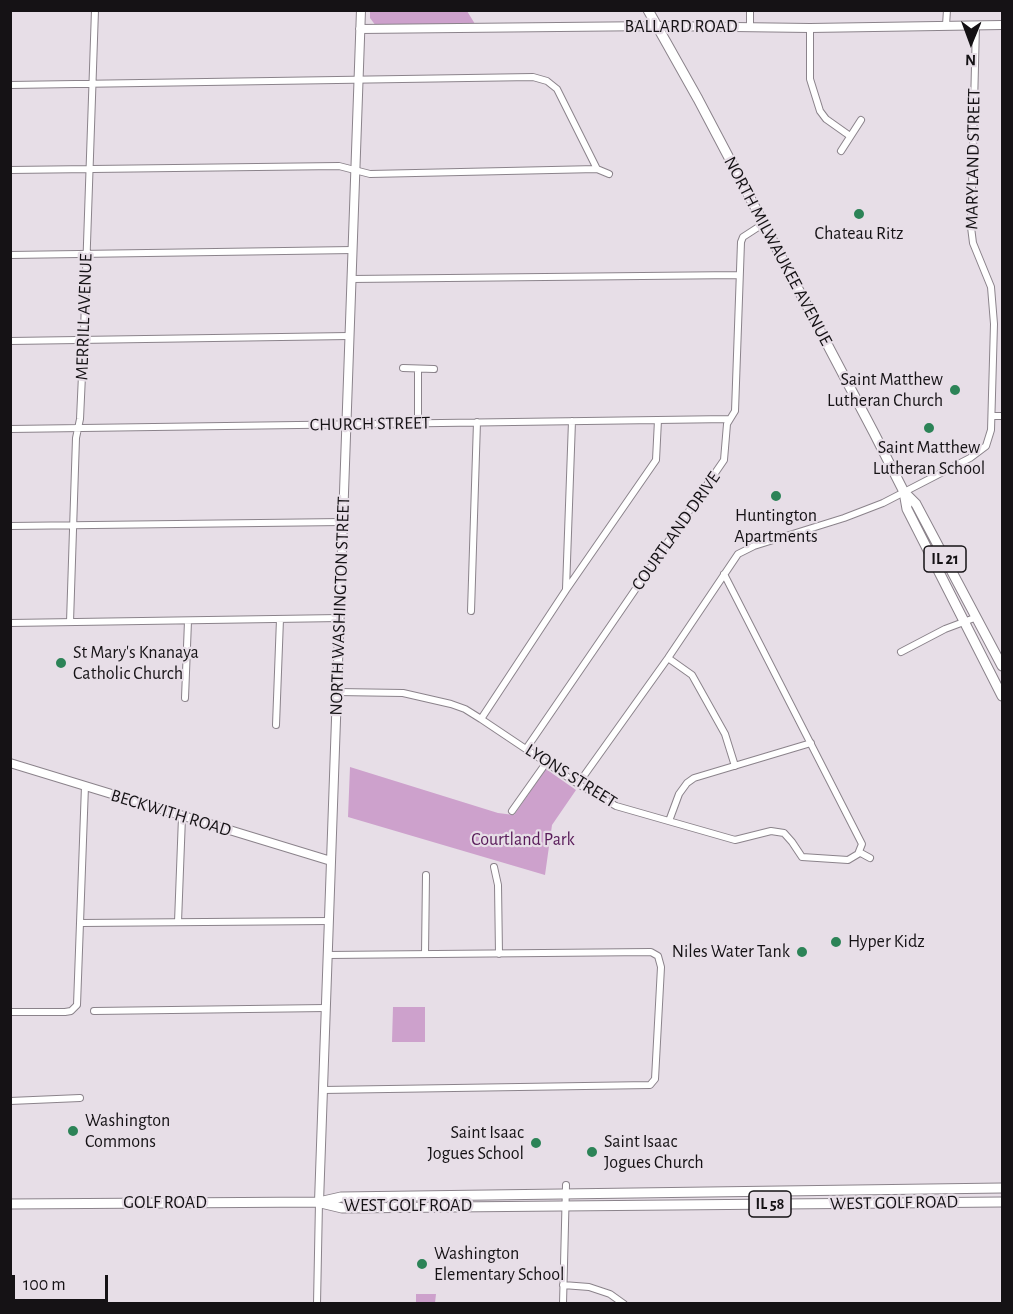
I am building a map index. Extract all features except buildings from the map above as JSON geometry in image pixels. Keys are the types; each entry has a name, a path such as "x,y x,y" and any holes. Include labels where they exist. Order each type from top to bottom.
{"main road":[{"name":"NORTH MILWAUKEE AVENUE","path":"648,10 904,492 916,504 1002,666"},
{"name":"NORTH MILWAUKEE AVENUE","path":"904,492 907,509 1002,696"},
{"name":"WEST GOLF ROAD","path":"319,1202 341,1197 566,1189 1002,1188"},
{"name":"WEST GOLF ROAD","path":"319,1202 342,1208 1002,1202"},
{"name":"GOLF ROAD","path":"10,1204 319,1202"}],"street":[{"name":"MERRILL AVENUE","path":"70,622 76,438 87,254 94,10"},
{"name":"NORTH WASHINGTON STREET","path":"319,1202 361,10"},
{"path":"750,10 750,28"},
{"path":"946,10 946,26"},
{"name":"MARYLAND STREET","path":"578,784 738,555 748,548 851,516 904,492 979,452 986,446 990,438 992,416 994,324 991,288 973,243 971,227 976,25"},
{"name":"BALLARD ROAD","path":"360,29 658,26 810,28 1002,25"},
{"path":"810,28 810,79 820,111 826,119 850,136"},
{"path":"10,85 533,77 547,81 557,89 597,169"},
{"path":"841,151 861,120"},
{"path":"10,170 339,166 370,174 597,169 609,174"},
{"name":"COURTLAND DRIVE","path":"525,749 721,466 725,454 727,424 735,411 741,242 743,237 763,224"},
{"path":"10,255 353,250"},
{"path":"351,279 739,275"},
{"path":"10,341 350,336"},
{"path":"403,368 434,369"},
{"path":"418,369 418,423"},
{"path":"992,416 1002,416"},
{"name":"CHURCH STREET","path":"10,429 729,419"},
{"path":"481,719 656,460 658,420"},
{"path":"566,590 572,421"},
{"path":"471,611 477,422"},
{"path":"10,526 343,522"},
{"path":"724,574 862,844 859,852 870,858"},
{"path":"901,652 977,617"},
{"path":"10,623 340,618"},
{"path":"276,725 280,619"},
{"path":"186,698 188,621"},
{"path":"668,658 692,675 725,734 735,766"},
{"name":"LYONS STREET","path":"337,692 414,694 465,709 578,784 616,806 735,840 771,831 784,833 802,857 848,860 859,852"},
{"path":"669,821 679,794 694,778 812,743"},
{"path":"512,811 546,762"},
{"name":"BECKWITH ROAD","path":"10,763 331,861"},
{"path":"10,1012 65,1012 75,1009 78,1000 85,786"},
{"path":"178,922 182,817"},
{"path":"494,867 498,885 499,954"},
{"path":"425,954 426,875"},
{"path":"81,923 329,921"},
{"path":"323,1090 650,1085 656,1079 661,967 658,956 651,952 328,955"},
{"path":"94,1011 326,1008"},
{"path":"10,1101 80,1098"},
{"path":"563,1304 566,1189"},
{"path":"317,1304 319,1202"},
{"path":"563,1285 590,1287 610,1294 624,1304"}],"green space":[{"path":"370,11 467,11 475,24 376,26 370,18"},
{"name":"Courtland Park","path":"350,767 498,813 514,815 546,769 576,790 552,825 545,875 348,817"},
{"path":"393,1007 425,1007 425,1042 392,1042"},
{"path":"416,1294 436,1294 435,1303 416,1303"}],"place":[{"name":"Chateau Ritz","path":"859,214"},
{"name":"Saint Matthew Lutheran Church","path":"955,390"},
{"name":"Saint Matthew Lutheran School","path":"929,428"},
{"name":"Huntington Apartments","path":"776,496"},
{"name":"St Mary's Knanaya Catholic Church","path":"61,663"},
{"name":"Hyper Kidz","path":"836,942"},
{"name":"Niles Water Tank","path":"802,952"},
{"name":"Washington Commons","path":"73,1131"},
{"name":"Saint Isaac Jogues School","path":"536,1143"},
{"name":"Saint Isaac Jogues Church","path":"592,1152"},
{"name":"Washington Elementary School","path":"422,1264"}]}
